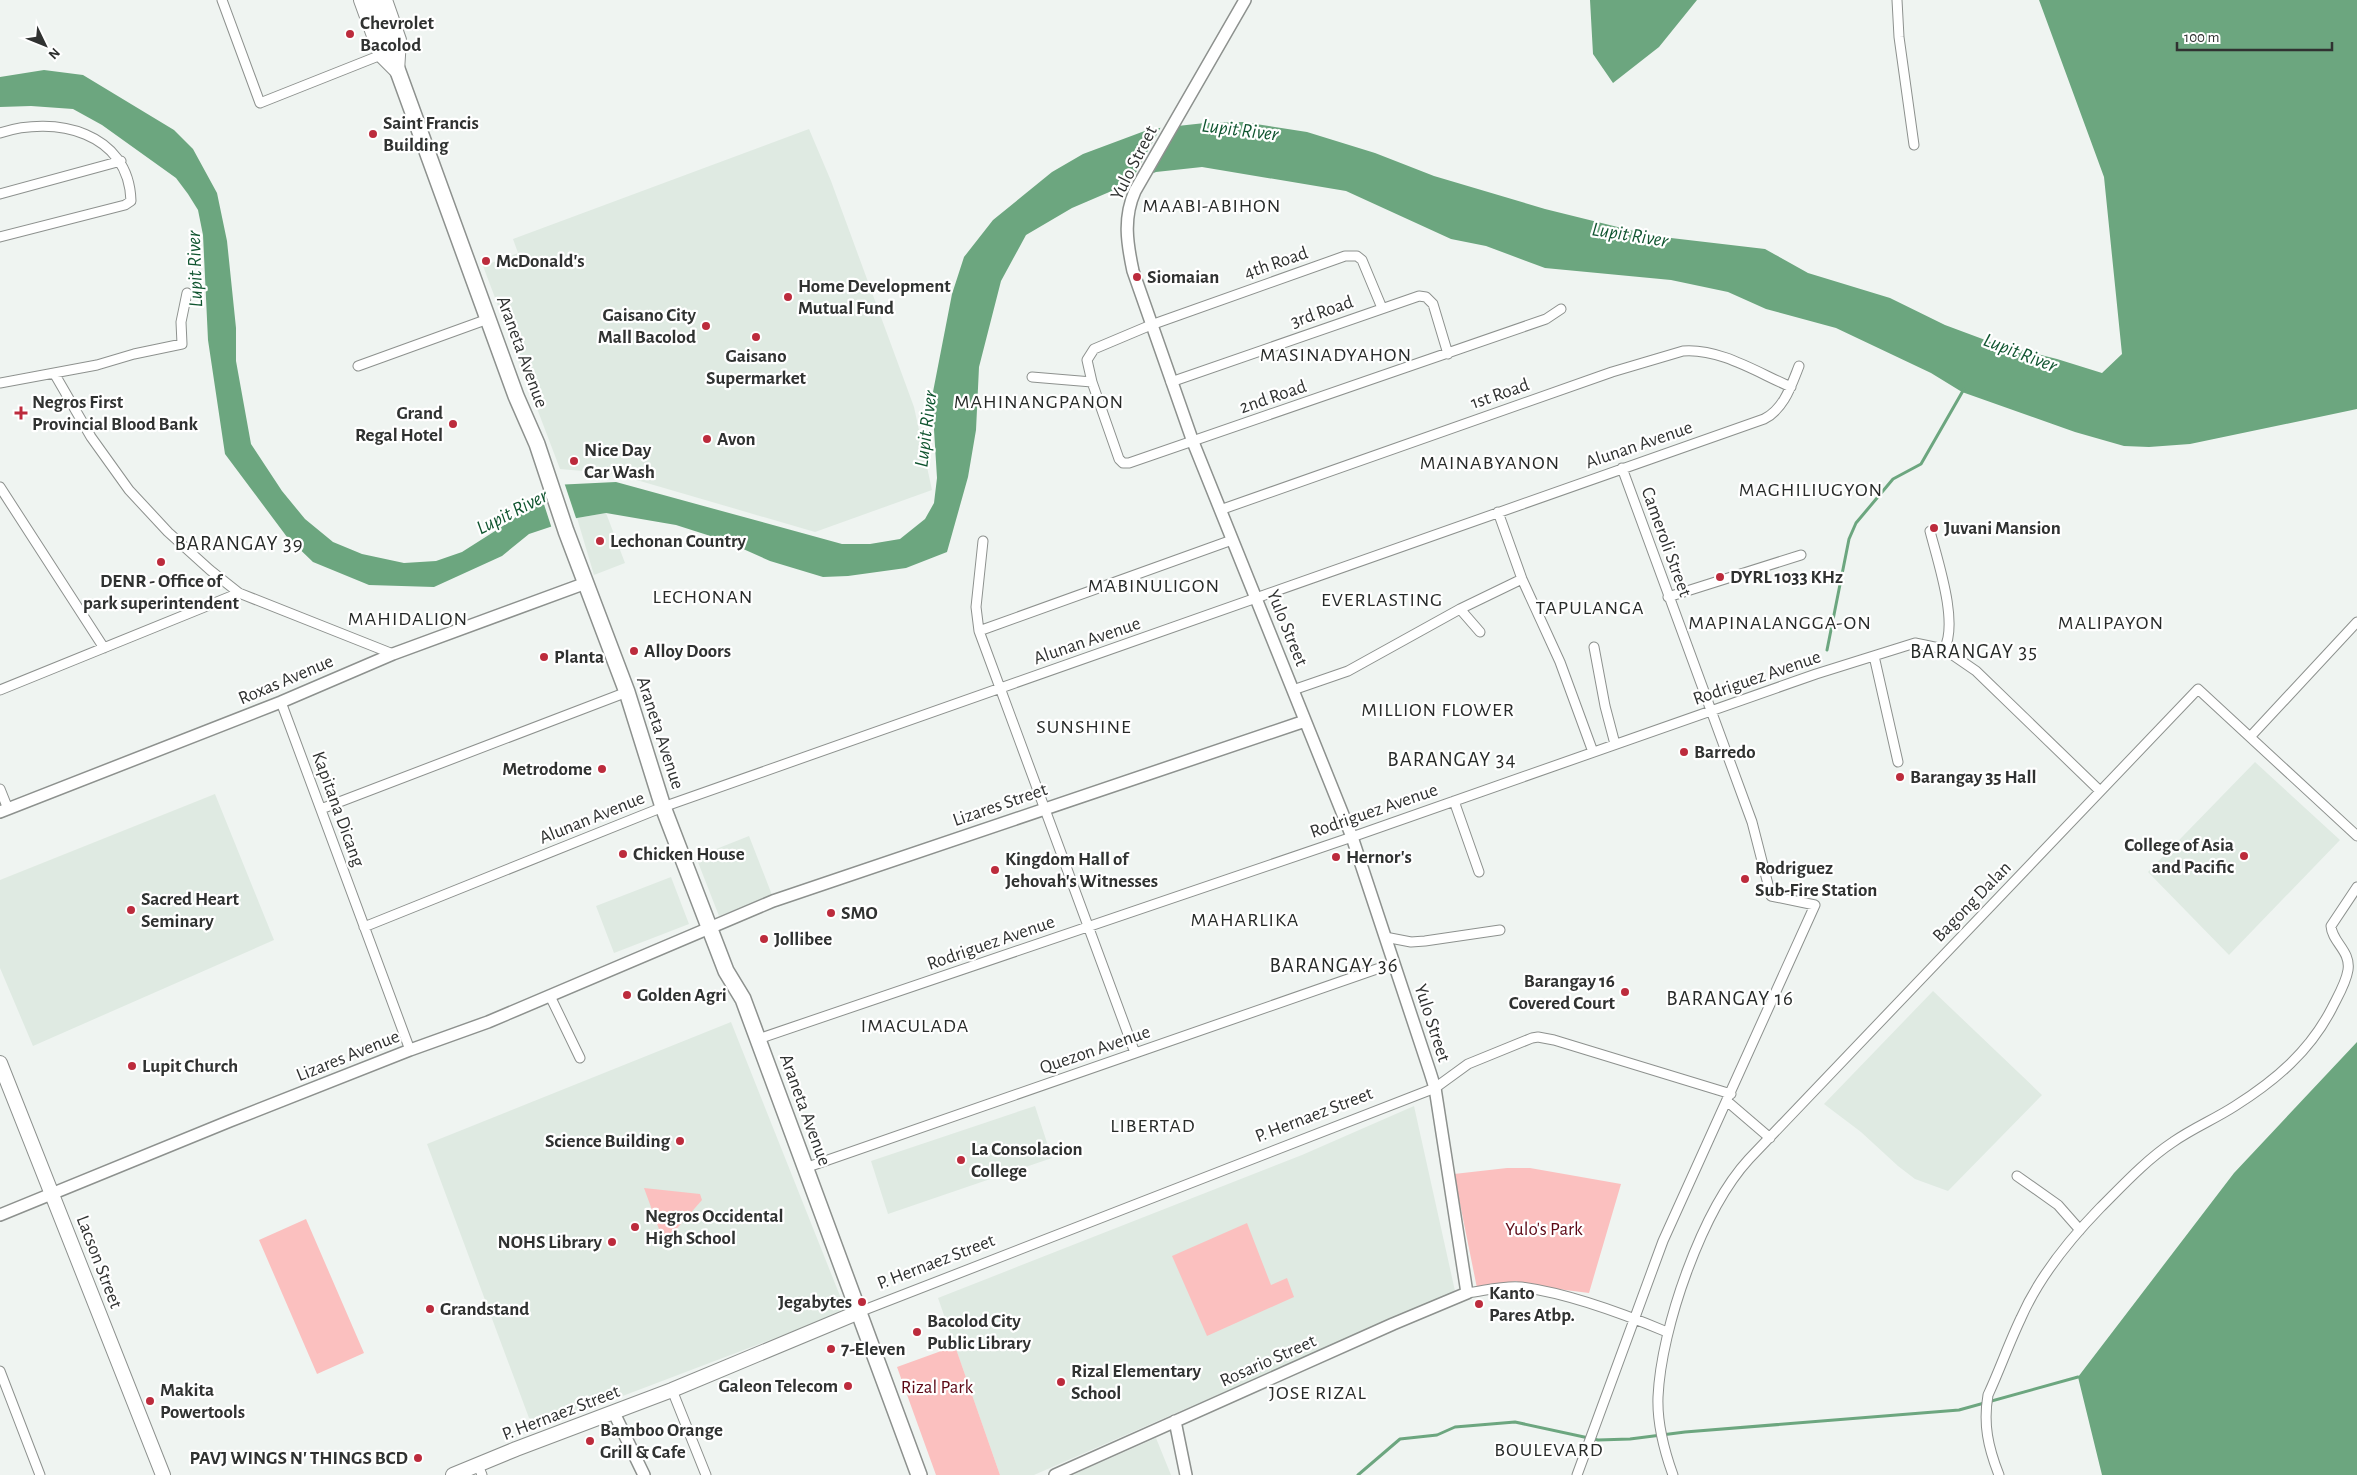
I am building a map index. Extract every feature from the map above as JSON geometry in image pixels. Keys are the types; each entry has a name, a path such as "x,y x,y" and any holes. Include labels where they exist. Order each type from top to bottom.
{"main road":[{"path":"361,0 381,56 397,71"},
{"name":"Araneta Avenue","path":"372,0 627,692 663,807 726,971 743,999 919,1475"},
{"path":"385,0 399,40 397,71"},
{"name":"Lacson Street","path":"0,1063 163,1475"},
{"name":"P. Hernaez Street","path":"453,1475 480,1470 516,1449 672,1390 859,1312"}],"street":[{"path":"222,0 260,103 381,56"},
{"name":"Yulo Street","path":"1245,0 1135,191 1128,207 1128,243 1133,271 1192,442 1352,837 1435,1088 1467,1293"},
{"path":"1898,0 1899,37 1914,145"},
{"path":"0,133 34,126 56,125 79,131 98,142 121,160 131,194 131,201 125,205 0,237"},
{"path":"0,194 121,160"},
{"name":"4th Road","path":"1092,382 1087,360 1094,349 1151,325 1350,255 1362,260 1382,308"},
{"path":"0,383 54,373 182,344 181,322 187,293"},
{"name":"3rd Road","path":"1171,382 1419,296 1429,298 1433,304 1448,354"},
{"name":"2nd Road","path":"1092,382 1119,459 1123,463 1128,463 1448,354 1546,319 1561,309"},
{"path":"358,366 488,318"},
{"name":"1st Road","path":"1220,510 1612,372 1684,351 1694,350 1717,355 1791,387"},
{"name":"Alunan Avenue","path":"364,927 663,807 1770,416 1781,405 1791,387 1799,366"},
{"path":"54,373 91,437 129,490 187,552 239,593 393,654"},
{"path":"1032,378 1092,382"},
{"name":"Cameroli Street","path":"1622,468 1752,822 1771,896 1815,904 1729,1098"},
{"path":"0,488 104,648"},
{"path":"1498,512 1522,579 1560,662 1593,752"},
{"path":"1930,531 1948,616 1948,638 1944,650"},
{"path":"979,631 1232,540"},
{"path":"983,541 976,606 979,631 1135,1053"},
{"path":"1668,597 1801,554"},
{"path":"1293,690 1348,671 1460,609 1522,579"},
{"name":"Roxas Avenue","path":"4,810 282,702 393,654 586,583"},
{"path":"0,690 239,593"},
{"path":"1460,609 1480,632"},
{"path":"2357,622 2250,736 2357,836"},
{"name":"Rodriguez Avenue","path":"758,1039 1352,837 1816,674 1915,643 1944,650 1976,671 2100,791"},
{"path":"1594,648 1605,706 1616,744"},
{"path":"1874,656 1898,762"},
{"name":"Bagong Dalan","path":"1673,1475 1664,1449 1659,1419 1660,1375 1667,1332 1683,1284 1714,1209 1736,1172 2198,688 2250,736"},
{"path":"321,809 627,692"},
{"name":"Kapitana Dicang","path":"282,702 410,1050"},
{"name":"Lizares Street","path":"709,929 773,902 1044,808 1305,721"},
{"path":"0,789 4,810"},
{"path":"1454,801 1479,872"},
{"path":"1999,1475 1991,1455 1985,1419 1988,1395 2028,1304 2056,1259 2080,1230 2131,1178 2171,1144 2249,1096 2294,1062 2310,1045 2322,1028 2343,987 2349,968 2345,950 2331,932 2331,926 2357,887"},
{"name":"Lizares Avenue","path":"0,1215 410,1050 488,1022 709,929"},
{"path":"1385,937 1411,942 1500,930"},
{"name":"Quezon Avenue","path":"806,1168 1394,963"},
{"path":"550,996 580,1058"},
{"name":"P. Hernaez Street","path":"859,1312 1435,1088 1468,1064 1510,1046 1538,1037 1729,1098"},
{"path":"1577,1475 1663,1241 1729,1098 1770,1138"},
{"path":"2016,1176 2058,1205 2080,1230"},
{"path":"1467,1293 1520,1287 1589,1303 1635,1318 1667,1332"},
{"name":"Rosario Street","path":"1055,1475 1393,1324 1467,1293"},
{"path":"0,1371 40,1475"},
{"path":"672,1390 706,1475"},
{"path":"614,1413 644,1475"},
{"path":"1175,1421 1186,1475"}],"shaded area":[{"path":"809,129 831,181 914,407 932,490 815,532 616,474 560,469 483,266 518,253 513,239"},
{"name":"Lechonan Country","path":"606,513 625,563 594,575 577,518"},
{"name":"College of Asia and Pacific","path":"2255,762 2340,840 2229,955 2148,872"},
{"name":"Sacred Heart Seminary","path":"215,794 274,940 33,1046 0,968 0,880"},
{"path":"749,836 772,895 719,916 696,857"},
{"path":"671,877 689,924 614,953 596,906"},
{"path":"1933,991 2042,1095 1948,1191 1915,1179 1861,1132 1824,1104"},
{"name":"Negros Occidental High School","path":"731,1022 846,1311 549,1424 529,1418 427,1144"},
{"name":"La Consolacion College","path":"1035,1106 1052,1158 888,1214 871,1161"},
{"path":"1414,1106 1455,1291 1034,1475 1000,1475 938,1298 1302,1155"},
{"path":"1156,1438 1171,1475 1072,1475"}],"green space":[{"name":"Yulo's Park","path":"1507,1168 1530,1168 1621,1184 1589,1293 1519,1284 1517,1281 1477,1288 1454,1174"},
{"path":"644,1188 700,1194 702,1200 666,1241 663,1240"},
{"path":"306,1219 364,1353 317,1374 259,1240"},
{"path":"1247,1223 1271,1285 1287,1278 1294,1297 1207,1336 1172,1256"},
{"name":"Rizal Park","path":"955,1346 1000,1475 936,1475 897,1367"}],"water":[{"path":"1590,0 1697,0 1659,47 1613,83 1593,54"},
{"name":"Lupit River","path":"2039,0 2357,0 2357,409 2190,444 2149,447 2124,446 2075,432 1962,392 1931,373 1836,328 1766,309 1728,292 1671,280 1545,268 1486,246 1451,239 1346,191 1202,167 1156,172 1072,208 1026,235 1001,281 979,367 976,430 968,477 947,552 906,568 848,576 823,577 770,561 723,540 676,525 606,513 577,518 529,534 502,556 434,587 369,585 313,562 287,537 225,454 208,340 203,235 198,210 176,178 102,125 73,109 31,106 0,107 0,77 44,70 83,75 174,130 193,149 217,193 227,241 236,328 236,361 251,444 282,491 305,519 333,542 362,554 404,563 436,561 462,552 514,519 524,507 554,485 616,482 842,544 870,544 900,539 925,519 934,503 937,478 932,397 952,294 964,257 993,220 1052,172 1083,154 1150,129 1205,123 1243,122 1307,132 1375,153 1434,176 1545,209 1654,236 1765,249 1808,273 1890,298 1945,325 1996,344 2057,359 2102,373 2122,354 2104,177"},
{"path":"2357,1042 2357,1475 2102,1475 2078,1377 2234,1173"}],"pier":[{"path":"1180,123 1151,177 1128,187 1162,125"},
{"path":"564,482 577,521 552,529 540,492 553,483"}],"waterway":[{"path":"1827,650 1849,539 1856,523 1893,479 1921,464 1964,389"},
{"path":"1358,1475 1400,1439 1437,1435 1455,1427 1515,1422 1598,1440 1630,1439 1685,1432 1959,1410 2078,1377"}],"place":[{"name":"Chevrolet Bacolod","path":"350,34"},
{"name":"Saint Francis Building","path":"373,134"},
{"name":"McDonald's","path":"486,261"},
{"name":"Siomaian","path":"1137,277"},
{"name":"Home Development Mutual Fund","path":"788,297"},
{"name":"Gaisano City Mall Bacolod","path":"706,326"},
{"name":"Gaisano Supermarket","path":"756,337"},
{"name":"Negros First Provincial Blood Bank","path":"21,413"},
{"name":"Grand Regal Hotel","path":"453,424"},
{"name":"Avon","path":"707,439"},
{"name":"Nice Day Car Wash","path":"574,461"},
{"name":"Juvani Mansion","path":"1934,528"},
{"name":"Lechonan Country","path":"600,541"},
{"name":"DENR - Office of park superintendent","path":"161,562"},
{"name":"DYRL 1033 KHz","path":"1720,577"},
{"name":"Alloy Doors","path":"634,651"},
{"name":"Planta","path":"544,657"},
{"name":"Barredo","path":"1684,752"},
{"name":"Metrodome","path":"602,769"},
{"name":"Barangay 35 Hall","path":"1900,777"},
{"name":"Chicken House","path":"623,854"},
{"name":"College of Asia and Pacific","path":"2244,856"},
{"name":"Hernor's","path":"1336,857"},
{"name":"Kingdom Hall of Jehovah's Witnesses","path":"995,870"},
{"name":"Rodriguez Sub-Fire Station","path":"1745,879"},
{"name":"Sacred Heart Seminary","path":"131,910"},
{"name":"SMO","path":"831,913"},
{"name":"Jollibee","path":"764,939"},
{"name":"Barangay 16 Covered Court","path":"1625,992"},
{"name":"Golden Agri","path":"627,995"},
{"name":"Lupit Church","path":"132,1066"},
{"name":"Science Building","path":"680,1141"},
{"name":"La Consolacion College","path":"961,1160"},
{"name":"Negros Occidental High School","path":"635,1227"},
{"name":"NOHS Library","path":"612,1242"},
{"name":"Jegabytes","path":"862,1302"},
{"name":"Kanto Pares Atbp.","path":"1479,1304"},
{"name":"Grandstand","path":"430,1309"},
{"name":"Bacolod City Public Library","path":"917,1332"},
{"name":"7-Eleven","path":"831,1349"},
{"name":"Rizal Elementary School","path":"1061,1382"},
{"name":"Galeon Telecom","path":"848,1386"},
{"name":"Makita Powertools","path":"150,1401"},
{"name":"Bamboo Orange Grill & Cafe","path":"590,1441"},
{"name":"PAVJ WINGS N' THINGS BCD","path":"418,1458"}],"district":[{"name":"MAABI-ABIHON","path":"1212,206"},
{"name":"MASINADYAHON","path":"1336,355"},
{"name":"MAHINANGPANON","path":"1039,402"},
{"name":"MAINABYANON","path":"1490,463"},
{"name":"MAGHILIUGYON","path":"1811,490"},
{"name":"BARANGAY 39","path":"239,543"},
{"name":"MABINULIGON","path":"1154,586"},
{"name":"LECHONAN","path":"703,597"},
{"name":"EVERLASTING","path":"1382,600"},
{"name":"TAPULANGA","path":"1590,608"},
{"name":"MAHIDALION","path":"408,619"},
{"name":"MAPINALANGGA-ON","path":"1780,623"},
{"name":"MALIPAYON","path":"2111,623"},
{"name":"BARANGAY 35","path":"1974,651"},
{"name":"MILLION FLOWER","path":"1438,710"},
{"name":"SUNSHINE","path":"1084,727"},
{"name":"BARANGAY 34","path":"1452,759"},
{"name":"MAHARLIKA","path":"1245,920"},
{"name":"BARANGAY 36","path":"1334,965"},
{"name":"BARANGAY 16","path":"1730,998"},
{"name":"IMACULADA","path":"915,1026"},
{"name":"LIBERTAD","path":"1153,1126"},
{"name":"JOSE RIZAL","path":"1318,1393"},
{"name":"BOULEVARD","path":"1549,1450"}]}
